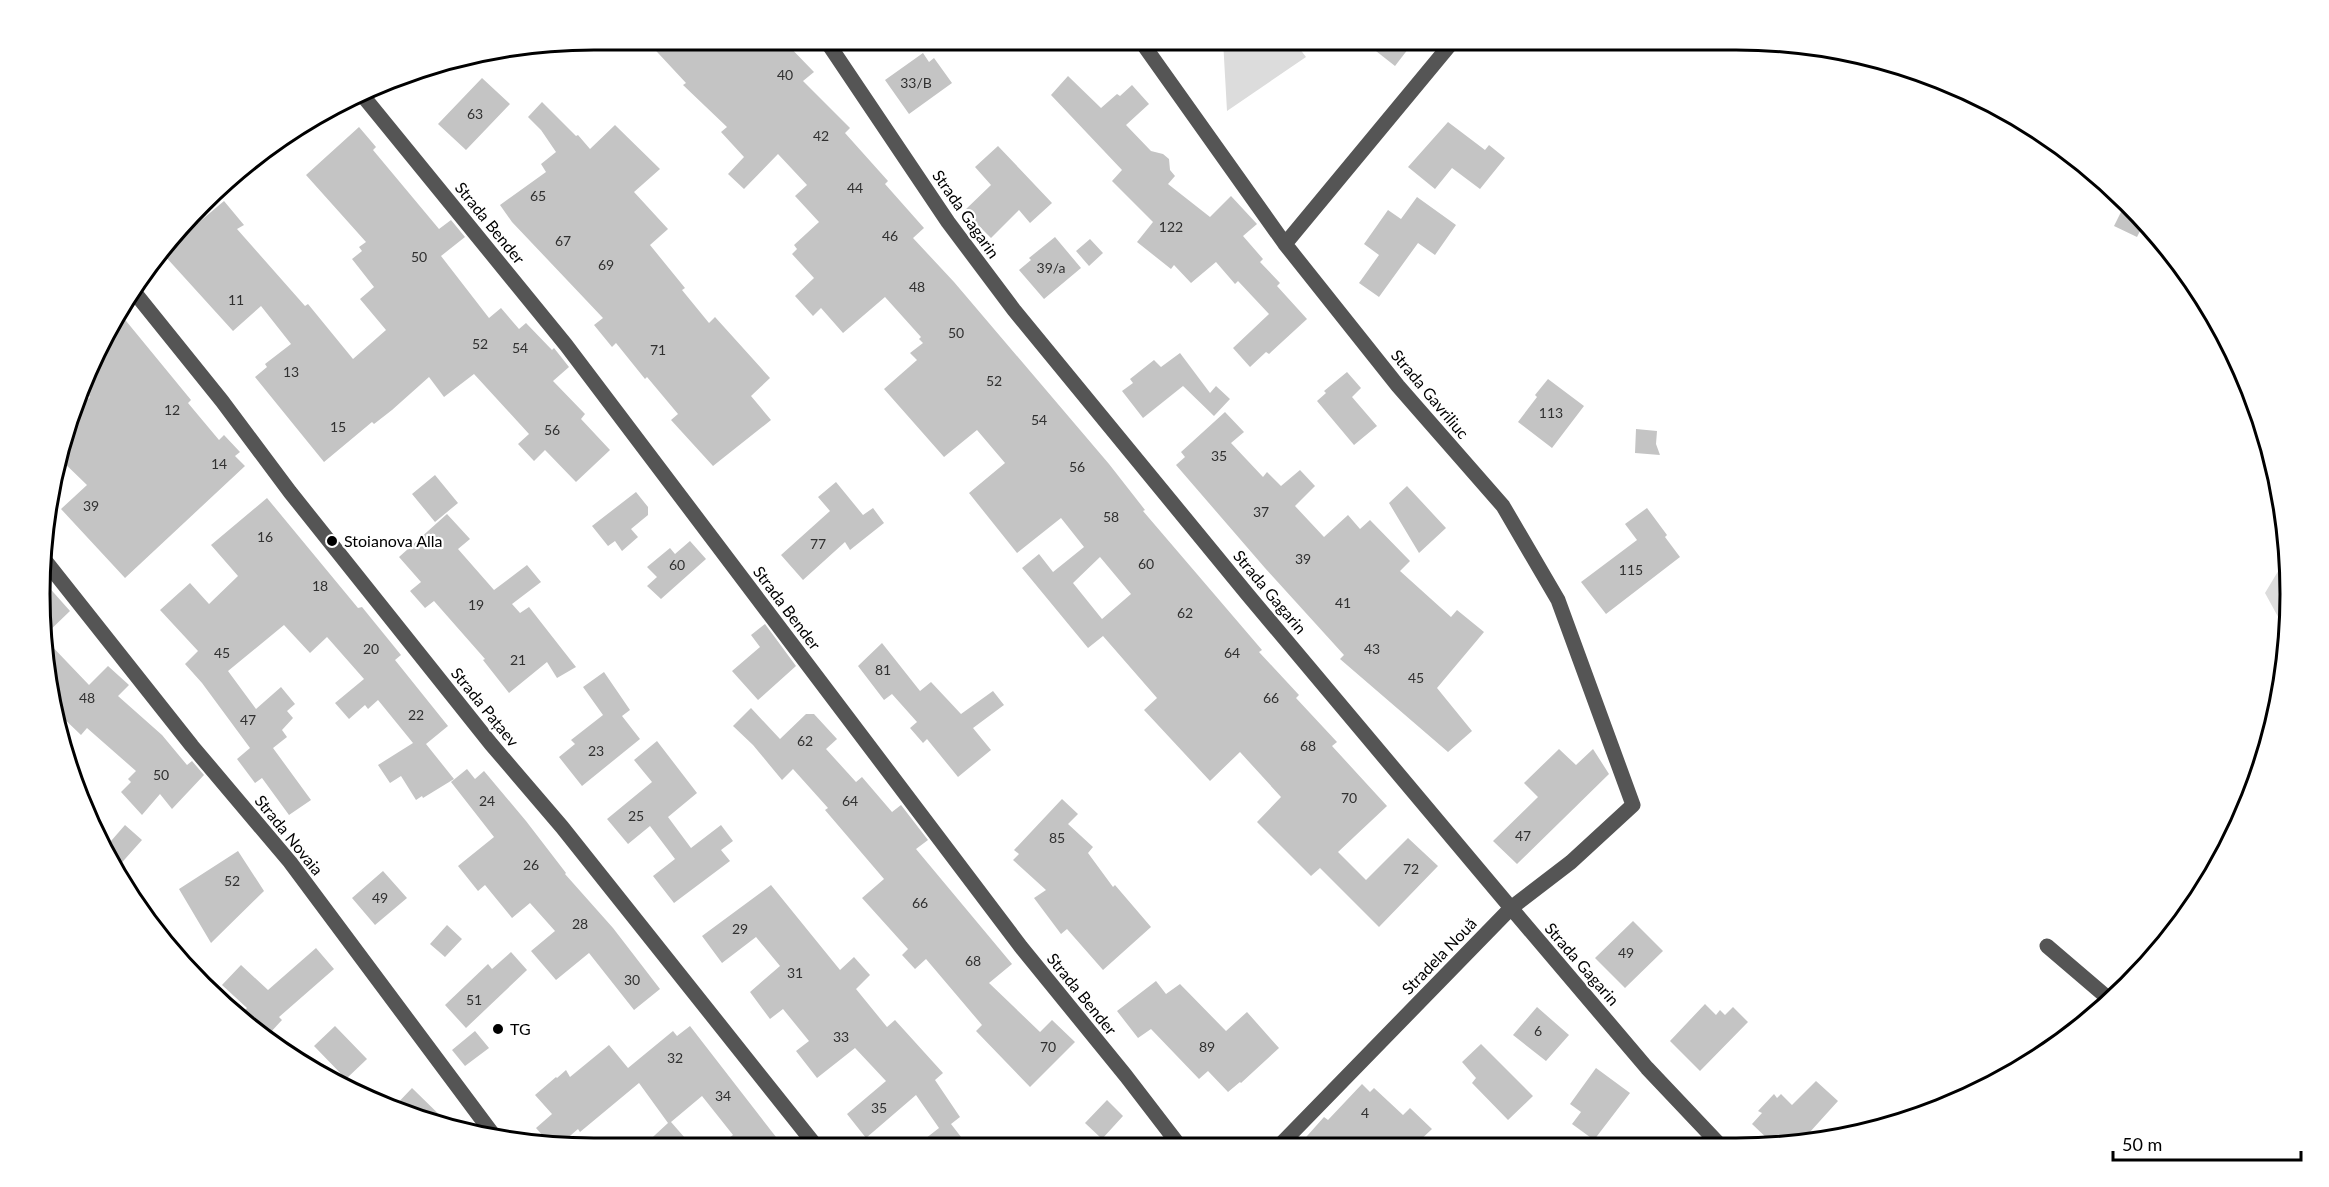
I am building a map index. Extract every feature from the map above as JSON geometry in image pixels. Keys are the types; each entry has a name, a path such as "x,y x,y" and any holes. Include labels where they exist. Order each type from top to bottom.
{"street":[{"name":"Strada Gagarin","path":"832,50 948,222 1014,310 1511,908 1647,1068 1713,1138"},
{"name":"Strada Gavriliuc","path":"1147,50 1285,244 1398,386 1503,506 1558,600 1633,805"},
{"path":"1285,244 1446,50"},
{"name":"Strada Bender","path":"366,100 566,345 1021,947 1174,1138"},
{"name":"Strada Pațaev","path":"138,296 491,744 562,827 810,1138"},
{"name":"Strada Novaia","path":"51,568 192,746 290,862 487,1127"},
{"name":"Stradela Nouă","path":"1287,1138 1511,908 1571,862 1633,805"},
{"path":"2048,946 2103,994"}],"shaded area":[{"path":"1224,50 1301,50 1306,57 1227,111"},
{"path":"2279,570 2279,618 2265,593"}],"building":[{"path":"655,50 793,50 814,72 803,81 850,128 845,133 888,181 885,184 924,228 913,238 954,282 1109,464 1145,510 1143,511 1262,650 1259,652 1299,695 1296,698 1337,742 1332,746 1387,806 1338,852 1366,880 1408,838 1438,866 1379,927 1320,868 1311,876 1257,822 1281,797 1240,752 1210,781 1144,710 1157,698 1103,636 1088,648 1022,568 1039,554 1053,572 1084,547 1061,518 1017,553 969,493 1005,463 977,430 944,457 884,389 917,360 910,353 923,343 919,339 921,337 885,297 843,333 821,308 813,316 795,296 814,278 792,254 797,249 794,245 819,222 795,196 807,185 778,154 744,189 728,174 744,157 721,132 727,127 683,85 686,83","holes":["1100,557 1131,594 1102,619 1073,583"]},
{"path":"1375,50 1407,50 1395,66"},
{"path":"923,53 929,62 934,58 952,83 909,114 885,80"},
{"path":"1068,76 1101,108 1132,85 1149,104 1126,125 1151,151 1163,154 1169,159 1170,170 1175,176 1168,184 1210,217 1231,196 1257,224 1243,236 1263,259 1260,262 1280,283 1277,286 1307,319 1269,354 1266,352 1250,367 1233,348 1269,314 1238,281 1235,284 1216,262 1191,283 1174,265 1171,269 1137,242 1153,222 1112,181 1122,170 1051,95"},
{"path":"482,78 510,104 466,150 438,124"},
{"path":"542,102 590,149 615,125 660,169 634,192 668,229 650,245 685,288 682,290 709,323 715,317 770,378 751,396 771,420 713,466 671,420 678,414 647,377 645,379 616,343 612,347 594,325 603,318 512,222 500,205 546,172 541,164 556,152 541,130 528,117"},
{"path":"1448,122 1485,150 1489,145 1505,158 1480,189 1452,168 1435,189 1408,167"},
{"path":"359,127 376,147 373,150 439,229 451,220 465,237 441,256 489,318 501,308 519,329 526,323 552,350 554,348 569,367 553,381 585,414 581,419 610,450 576,482 545,450 534,461 518,444 529,434 474,374 444,397 429,377 392,410 374,424 372,422 324,462 255,377 267,367 265,364 291,344 261,306 233,331 166,257 197,222 224,201 244,225 237,229 305,306 308,304 353,359 386,330 360,299 374,287 352,259 362,251 359,247 366,242 306,175"},
{"path":"998,146 1052,203 1030,223 1019,210 991,238 964,211 991,185 975,167"},
{"path":"1417,197 1456,225 1435,255 1418,243 1379,297 1359,283 1379,255 1364,244 1388,210 1401,219"},
{"path":"2122,211 2140,230 2137,237 2114,226"},
{"path":"1055,237 1081,268 1044,299 1019,270 1031,260 1029,258"},
{"path":"1090,239 1103,253 1089,266 1076,251"},
{"path":"124,319 191,400 188,403 219,440 224,435 240,452 235,456 245,466 125,578 61,509 87,485 65,464 78,419 84,403 90,397 87,394 91,385"},
{"path":"1180,353 1210,393 1216,386 1230,399 1214,416 1183,386 1143,418 1122,391 1133,383 1130,379 1154,360 1161,367"},
{"path":"1347,372 1361,388 1352,397 1377,426 1354,445 1317,401 1326,393 1324,391"},
{"path":"1548,379 1584,406 1552,448 1518,422"},
{"path":"1225,412 1244,432 1231,443 1263,477 1267,472 1281,486 1300,470 1315,486 1295,506 1324,537 1348,515 1360,529 1370,520 1410,561 1400,571 1451,617 1457,610 1484,632 1437,688 1472,731 1448,752 1340,659 1344,655 1176,465 1185,457 1181,452"},
{"path":"1636,429 1657,431 1656,444 1660,455 1635,453"},
{"path":"435,475 458,503 435,522 412,494"},
{"path":"836,482 863,515 873,508 884,523 850,550 845,542 803,580 781,555 830,511 818,497"},
{"path":"1407,486 1446,528 1419,553 1389,503"},
{"path":"636,492 648,507 648,515 631,529 638,537 622,551 615,541 608,546 592,526"},
{"path":"267,498 358,608 362,607 401,655 395,660 448,726 426,744 454,779 423,798 422,796 416,800 401,776 390,783 378,765 413,743 378,700 368,709 365,705 349,719 335,703 364,679 327,637 310,653 284,625 228,671 256,709 281,687 295,704 287,711 293,718 282,730 287,737 273,748 311,800 289,815 262,778 255,783 237,759 250,748 202,683 185,664 198,651 160,610 190,583 209,604 238,576 211,545"},
{"path":"1647,508 1680,557 1606,614 1581,582 1637,540 1625,524"},
{"path":"447,514 470,539 458,549 494,590 527,565 541,582 512,604 520,613 529,607 576,667 557,678 547,662 509,693 483,660 485,659 434,601 425,608 410,591 421,582 399,557"},
{"path":"690,541 706,559 661,599 647,586 657,577 647,567 670,548 675,554"},
{"path":"50,589 70,611 51,629"},
{"path":"765,624 796,666 758,700 732,671 760,647 751,635"},
{"path":"882,643 920,691 931,682 961,714 993,691 1004,705 973,728 991,750 958,777 927,739 923,743 910,728 917,722 892,694 884,700 858,666"},
{"path":"52,647 89,685 108,666 129,685 118,696 162,735 187,765 192,761 204,775 172,809 160,794 142,815 121,792 131,782 128,779 136,771 87,728 81,735 65,719"},
{"path":"604,672 630,710 622,716 640,739 582,786 559,757 575,744 571,740 603,715 583,687"},
{"path":"751,708 780,739 806,714 814,714 837,739 826,749 856,782 862,777 892,812 901,805 928,840 916,849 1012,964 989,983 1040,1032 1052,1020 1075,1042 1030,1087 976,1031 982,1025 926,959 915,969 902,955 908,949 862,898 884,879 825,810 828,808 793,769 782,780 753,745 733,726"},
{"path":"657,741 697,793 668,817 691,848 721,825 733,841 721,850 730,861 674,903 653,876 675,859 650,826 628,844 607,819 652,782 634,760"},
{"path":"1559,749 1576,765 1593,749 1609,774 1517,864 1493,841 1538,797 1524,783"},
{"path":"467,769 475,779 484,771 660,989 634,1010 589,953 556,980 531,951 555,931 530,903 512,918 485,885 478,891 458,866 494,837 451,782"},
{"path":"1062,799 1078,814 1068,824 1093,847 1088,853 1113,887 1115,885 1151,927 1103,970 1067,929 1061,934 1034,898 1046,890 1013,860 1019,854 1014,850"},
{"path":"125,825 142,840 121,864 110,842"},
{"path":"238,851 264,891 211,943 179,889"},
{"path":"383,871 407,898 375,925 352,898"},
{"path":"771,885 840,970 854,957 870,975 856,989 887,1027 895,1020 943,1073 935,1080 960,1117 951,1124 962,1138 926,1138 939,1128 916,1095 866,1138 847,1114 886,1081 855,1048 817,1078 796,1051 809,1041 783,1009 770,1019 750,992 780,966 756,937 722,963 702,936"},
{"path":"1633,921 1663,951 1625,988 1595,958"},
{"path":"447,925 462,939 445,957 430,944"},
{"path":"316,948 334,969 279,1017 282,1020 271,1032 244,1011 247,1008 222,985 241,965 268,990"},
{"path":"511,952 527,970 466,1028 445,1005 488,964 492,969"},
{"path":"1156,981 1166,994 1180,984 1226,1031 1247,1012 1279,1048 1228,1092 1208,1071 1199,1079 1151,1029 1138,1038 1117,1011"},
{"path":"1705,1004 1716,1015 1720,1010 1725,1015 1733,1007 1748,1022 1700,1071 1670,1041"},
{"path":"1537,1007 1569,1035 1546,1061 1513,1035"},
{"path":"335,1026 367,1059 347,1078 314,1046"},
{"path":"690,1026 777,1138 729,1138 733,1135 702,1096 671,1122 685,1138 652,1138 668,1123 639,1083 580,1132 578,1129 569,1137 542,1135 536,1128 552,1114 535,1095 566,1070 570,1077 609,1045 628,1068 673,1031 677,1036"},
{"path":"475,1031 489,1048 465,1066 452,1050"},
{"path":"1481,1044 1533,1096 1508,1120 1472,1083 1476,1078 1462,1062"},
{"path":"1596,1068 1630,1093 1596,1138 1591,1138 1572,1124 1581,1112 1570,1104"},
{"path":"1816,1081 1838,1101 1809,1133 1765,1136 1752,1124 1762,1113 1758,1111 1774,1094 1777,1098 1781,1094 1792,1105"},
{"path":"1362,1084 1370,1092 1374,1088 1403,1115 1410,1108 1432,1129 1422,1138 1305,1138 1324,1117 1328,1120"},
{"path":"412,1088 440,1115 419,1109 399,1101"},
{"path":"1107,1100 1123,1116 1103,1138 1085,1123"}],"place":[{"name":"Stoianova Alla","path":"332,541"},
{"name":"TG","path":"498,1029"}]}
